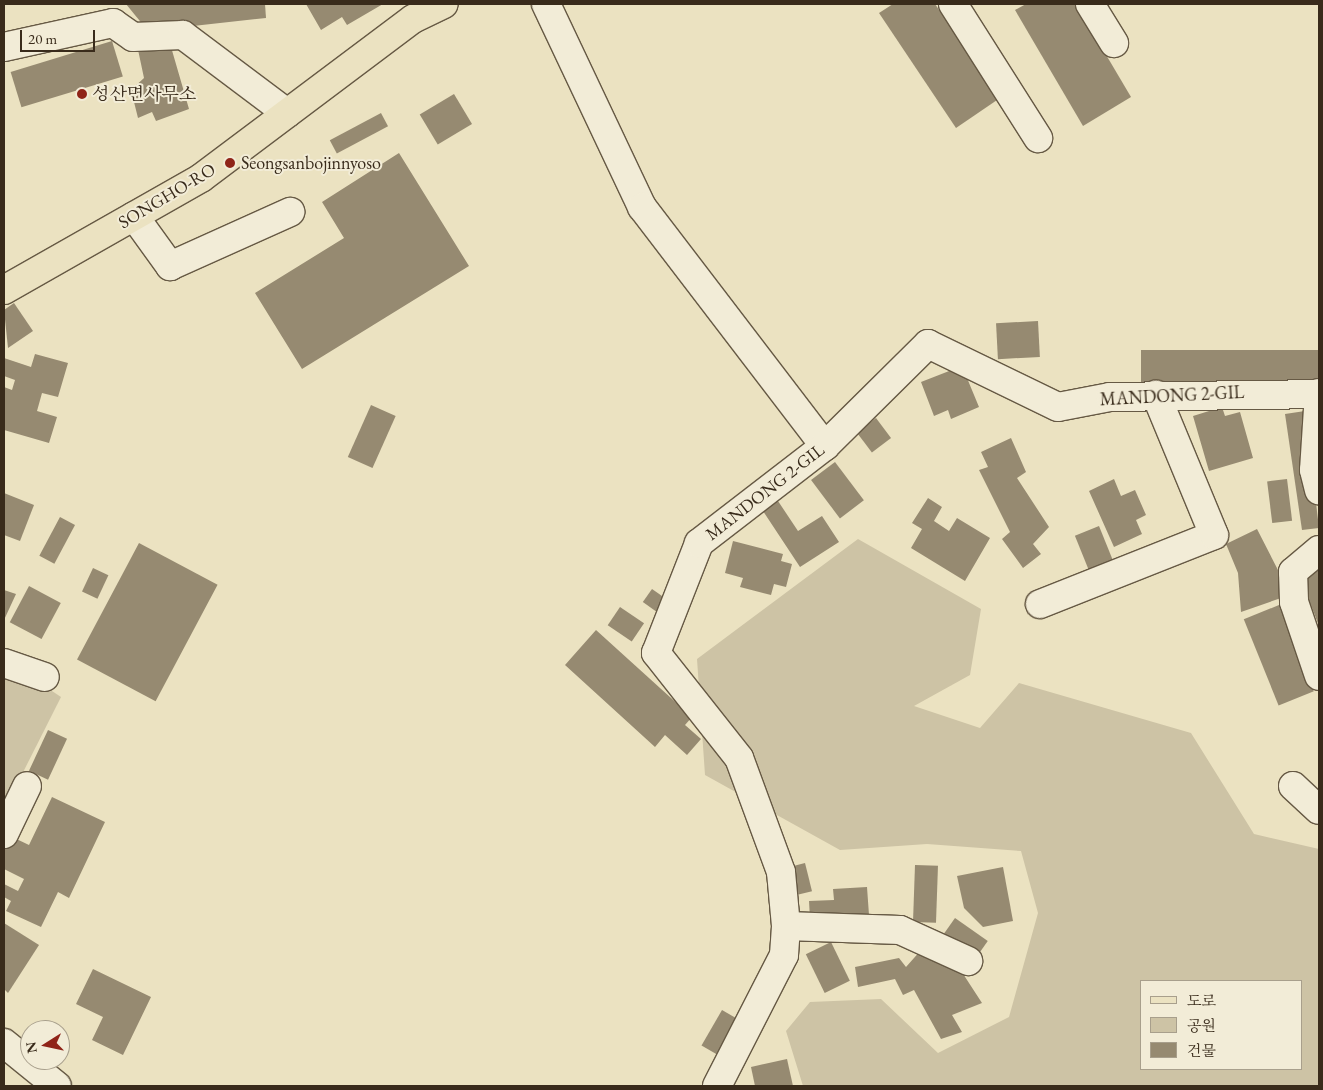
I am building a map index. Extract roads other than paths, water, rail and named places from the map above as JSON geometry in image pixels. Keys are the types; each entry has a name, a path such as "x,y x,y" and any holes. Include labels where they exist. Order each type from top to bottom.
{"main road":[{"name":"SONGHO-RO","path":"4,290 201,178 413,19 444,4"}],"street":[{"path":"546,4 642,208 825,446"},
{"path":"953,4 1038,138"},
{"path":"1090,4 1114,43"},
{"path":"4,47 113,23 133,37 183,35 288,113"},
{"path":"134,216 170,266 290,212"},
{"name":"MANDONG 2-GIL","path":"717,1086 784,955 786,926 781,872 740,758 656,653 699,543 825,446 928,344 1058,406 1110,397 1319,394"},
{"path":"1319,394 1314,470 1319,490"},
{"path":"1040,604 1214,535 1156,395"},
{"path":"1319,550 1293,572 1294,602 1319,676"},
{"path":"4,663 45,676"},
{"path":"4,834 28,786"},
{"path":"1293,786 1319,810"},
{"path":"786,926 900,930 968,961"},
{"path":"4,1043 57,1086"}],"place":[{"name":"성산면사무소","path":"82,94"},
{"name":"Seongsanbojinnyoso","path":"230,163"}]}
